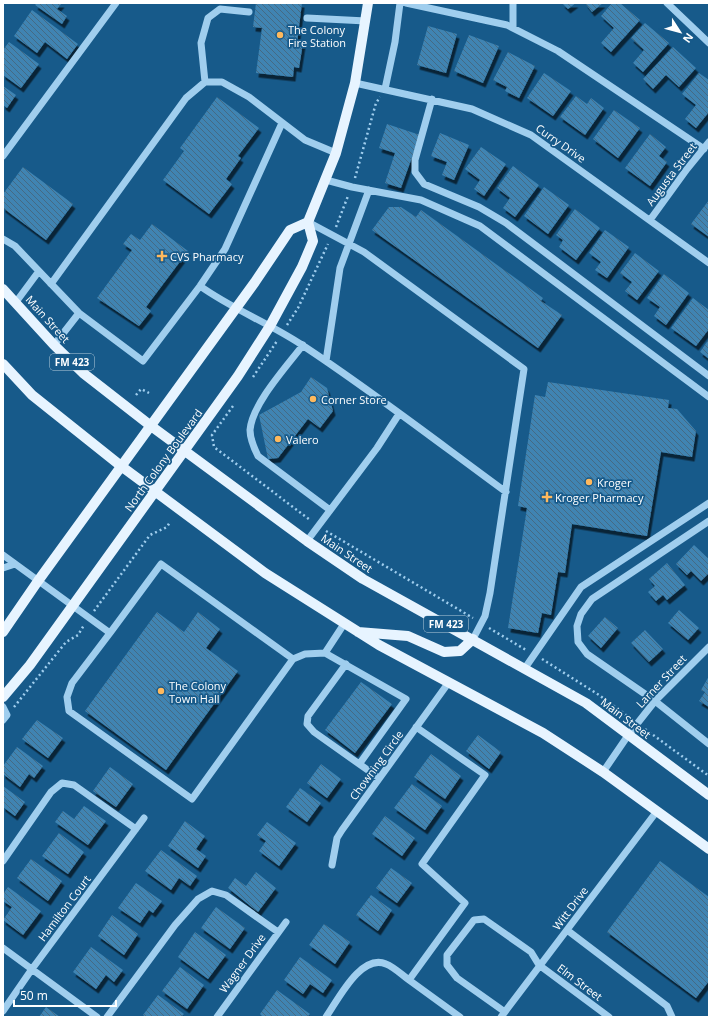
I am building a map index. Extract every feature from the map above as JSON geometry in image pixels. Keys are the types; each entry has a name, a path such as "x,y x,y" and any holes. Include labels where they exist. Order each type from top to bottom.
{"main road":[{"path":"3,632 290,230 308,222 336,153 355,83 368,3"},
{"name":"North Colony Boulevard","path":"3,697 30,665 238,376 270,326 302,268 313,241 308,222"},
{"name":"Main Street","path":"3,289 54,345 83,373 151,426 307,541 363,579 586,703 709,795"},
{"path":"3,364 32,395 121,466 265,573 356,632 543,733 602,772 709,849"},
{"path":"356,632 408,636 444,652 460,652 473,640"}],"street":[{"path":"3,156 116,3"},
{"path":"385,89 395,42 400,3"},
{"path":"406,3 507,25 558,51 704,149"},
{"path":"513,3 513,28"},
{"path":"667,3 709,42"},
{"path":"205,82 201,43 208,18 220,9 250,12"},
{"path":"307,18 366,21"},
{"path":"51,284 186,98 205,82 222,82 249,97 305,140 336,153"},
{"name":"Curry Drive","path":"355,83 472,109 531,135 709,263"},
{"path":"432,99 415,160 415,172 424,184 479,207 506,223 709,376"},
{"path":"3,239 15,246 79,313 143,361 200,286 225,249 282,123"},
{"name":"Augusta Street","path":"650,220 709,142"},
{"path":"326,180 352,187 421,200 480,226 709,397"},
{"path":"326,361 340,268 369,190"},
{"path":"308,222 349,243 370,256 524,369 490,593 482,624 473,640"},
{"path":"16,302 39,271"},
{"path":"200,286 235,309 282,332 326,361 506,492"},
{"path":"54,345 79,313"},
{"path":"302,345 255,410 250,430 252,444 258,456 330,510"},
{"path":"307,541 377,448 399,414"},
{"path":"525,668 581,587 709,503"},
{"path":"709,521 592,599 581,614 577,626 578,642 587,654 655,701 709,744"},
{"path":"3,555 110,633"},
{"path":"3,568 15,564"},
{"path":"293,659 161,564 72,683 67,697 69,711 192,799 293,659 305,654 325,653 406,699 360,763"},
{"path":"325,653 344,624"},
{"name":"Larner Street","path":"602,772 637,723 655,701 709,647"},
{"path":"346,664 308,716 307,724 314,732 360,763 379,778"},
{"name":"Chowning Circle","path":"332,865 338,838 379,778 449,682"},
{"path":"3,707 7,715 3,720"},
{"path":"409,980 465,903 422,864 485,776 416,727"},
{"path":"3,861 51,792 62,783 74,785 136,829"},
{"name":"Witt Drive","path":"503,1014 657,811"},
{"name":"Hamilton Court","path":"3,1011 32,969 144,818"},
{"path":"107,1017 175,925 198,899 212,891 226,895 278,932"},
{"name":"Elm Street","path":"503,1014 457,978 447,965 447,955 474,920 484,919 531,952 539,965 609,1017"},
{"name":"Wagner Drive","path":"217,1017 286,922"},
{"path":"567,930 667,1006 672,1017"},
{"path":"3,948 98,1017"},
{"path":"326,1017 361,968 372,962 386,963 460,1017"}],"path":[{"path":"248,383 298,308 332,235 352,187 376,103 385,89"},
{"path":"136,395 141,389 149,393"},
{"path":"235,403 212,435 214,447 318,526 599,695 709,776"}],"building":[{"path":"37,3 62,3 57,9 67,16 62,24 35,5"},
{"name":"The Colony Fire Station","path":"256,3 302,3 297,43 303,43 299,68 294,67 293,77 256,73 262,28 253,27"},
{"path":"562,3 576,3 568,9"},
{"path":"585,3 603,3 592,12"},
{"path":"612,3 620,3 640,20 611,52 601,43 614,28 601,16"},
{"path":"32,10 78,44 67,59 45,42 37,53 14,36"},
{"path":"645,23 669,43 643,72 633,63 644,50 631,38"},
{"path":"428,26 457,34 446,73 417,65"},
{"path":"469,35 499,46 483,83 454,71"},
{"path":"9,42 39,64 21,88 3,75 3,50"},
{"path":"673,47 696,68 679,87 666,75 653,89 643,79"},
{"path":"508,52 535,66 519,98 505,91 507,87 493,80"},
{"path":"544,73 571,91 553,116 527,98"},
{"path":"699,73 709,80 709,112 696,128 685,119 696,105 682,94"},
{"path":"3,86 16,95 7,108 3,105"},
{"path":"576,96 587,104 591,98 604,108 585,135 560,117"},
{"path":"217,97 259,128 238,156 241,158 226,179 232,184 209,214 163,180 184,151 180,148"},
{"path":"614,110 640,128 618,158 593,139"},
{"path":"387,124 420,135 401,188 385,183 395,153 379,148"},
{"path":"440,133 469,145 454,180 442,175 447,162 431,156"},
{"path":"650,134 666,147 659,156 667,162 650,186 625,168"},
{"path":"481,147 506,164 484,196 474,189 480,180 465,169"},
{"path":"513,166 539,185 515,217 503,208 510,198 497,188"},
{"path":"23,167 73,204 46,240 3,208 3,194"},
{"path":"544,187 569,205 548,234 524,216"},
{"path":"709,200 709,237 691,224"},
{"path":"389,207 401,207 416,217 421,210 543,298 541,301 562,315 538,348 372,230"},
{"path":"575,209 600,228 576,260 559,247 563,240 556,235"},
{"name":"CVS Pharmacy","path":"152,224 188,251 146,307 151,311 139,326 97,298 132,250 123,244 131,234 140,240"},
{"path":"605,230 629,247 607,278 595,270 601,262 589,253"},
{"path":"635,253 659,271 637,300 625,291 632,282 620,273"},
{"path":"664,274 689,293 666,325 654,316 660,307 647,298"},
{"path":"693,298 709,310 709,329 696,346 671,328"},
{"path":"709,339 709,359 700,352"},
{"path":"311,377 327,388 333,411 320,428 308,419 278,458 268,459 259,415 301,392"},
{"name":"Kroger","path":"548,382 669,400 668,408 677,409 696,431 692,457 661,452 647,536 572,524 565,573 558,572 551,615 542,613 538,633 508,628 527,508 518,506 535,395 545,397"},
{"path":"694,545 709,559 709,573 701,581 691,571 687,575 676,564"},
{"path":"667,563 685,585 667,600 663,595 656,601 648,592 655,586 649,579"},
{"path":"679,610 699,628 688,640 668,623"},
{"name":"The Colony Town Hall","path":"157,612 184,632 198,612 220,629 206,648 238,671 166,770 85,711"},
{"path":"605,617 618,628 601,648 588,636"},
{"path":"645,630 663,649 649,662 631,643"},
{"path":"709,676 709,707 699,701 705,692 701,690"},
{"path":"361,682 392,704 355,753 325,730"},
{"path":"37,720 63,738 48,758 22,739"},
{"path":"478,735 501,752 489,769 466,751"},
{"path":"17,747 43,766 34,778 29,774 20,787 3,774 3,766"},
{"path":"431,754 461,776 445,799 414,777"},
{"path":"321,764 341,779 327,798 307,783"},
{"path":"110,767 133,784 116,807 93,791"},
{"path":"412,784 442,806 425,830 394,808"},
{"path":"3,786 25,802 15,816 3,807"},
{"path":"300,788 321,803 307,822 286,807"},
{"path":"84,806 106,821 88,845 55,822 63,811 74,819"},
{"path":"385,816 415,838 402,856 372,834"},
{"path":"185,821 205,836 196,849 206,856 198,868 168,846"},
{"path":"267,822 296,843 279,866 259,851 266,841 257,835"},
{"path":"59,833 84,852 68,874 42,856"},
{"path":"161,850 197,876 190,886 179,878 171,890 145,871"},
{"path":"31,859 62,881 48,901 17,878"},
{"path":"660,861 709,897 709,981 696,998 607,932"},
{"path":"391,868 412,883 397,903 376,888"},
{"path":"256,872 276,888 258,912 228,888 235,878 246,886"},
{"path":"136,883 162,901 153,913 149,910 140,923 118,908"},
{"path":"8,887 41,911 23,935 3,920 12,907 3,901 3,894"},
{"path":"371,895 392,910 378,931 356,915"},
{"path":"216,907 245,928 230,949 201,928"},
{"path":"112,915 138,934 124,955 98,936"},
{"path":"324,924 350,942 335,964 309,945"},
{"path":"195,932 226,955 208,979 178,957"},
{"path":"91,947 123,970 114,982 106,975 96,989 73,972"},
{"path":"300,957 332,980 323,993 310,984 303,994 284,980"},
{"path":"180,967 204,985 187,1009 162,991"},
{"path":"277,990 310,1014 307,1017 263,1017 260,1014"},
{"path":"158,995 184,1014 181,1017 146,1017 143,1015"},
{"path":"46,1007 60,1017 39,1017"}],"place":[{"name":"The Colony Fire Station","path":"280,35"},
{"name":"CVS Pharmacy","path":"162,256"},
{"name":"Corner Store","path":"313,399"},
{"name":"Valero","path":"278,439"},
{"name":"Kroger","path":"589,482"},
{"name":"Kroger Pharmacy","path":"547,497"},
{"name":"The Colony Town Hall","path":"161,691"}]}
